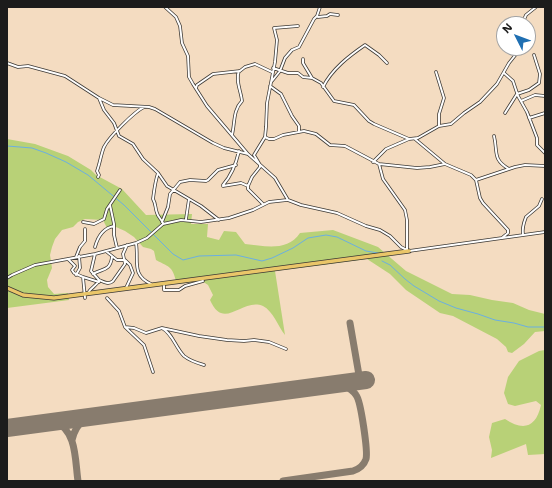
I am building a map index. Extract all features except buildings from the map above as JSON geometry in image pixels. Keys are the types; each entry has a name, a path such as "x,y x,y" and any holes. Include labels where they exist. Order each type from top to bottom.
{"main road":[{"path":"7,288 23,295 47,298 86,295 408,250"}],"street":[{"path":"165,7 176,17 180,26 182,42 188,56 189,77 207,106 248,154 275,178 288,200"},
{"path":"271,82 280,71 285,58 292,50 299,47 317,16 320,7"},
{"path":"526,16 536,7"},
{"path":"318,17 327,16 330,14 338,15"},
{"path":"260,165 254,155 265,137 267,103 277,40 274,28 298,26"},
{"path":"323,87 334,70 365,45 379,55 387,64"},
{"path":"273,68 280,71 298,74 303,77 312,78 321,83 334,100 354,105 369,121 374,124 409,139 415,139 439,126 451,124 480,102 497,84 515,56"},
{"path":"505,113 517,94 529,90 539,83 540,74 535,56"},
{"path":"302,60 312,78"},
{"path":"7,63 18,67 28,66 65,76 99,98 113,105 155,109 213,143 224,148 248,154"},
{"path":"196,88 197,85 213,74 240,70 255,64 272,72"},
{"path":"232,134 235,121 234,117 238,105 242,101 238,88 238,75 240,70"},
{"path":"436,72 444,98 439,126"},
{"path":"504,73 513,81 517,94 537,138 537,145 545,153"},
{"path":"270,86 281,94 299,126 299,131"},
{"path":"521,101 535,95 545,96"},
{"path":"99,98 104,110 118,130 119,136 133,144 143,159 158,173 167,186 202,206 219,220"},
{"path":"98,177 99,175 97,171 104,146 110,138 141,108 145,107"},
{"path":"529,118 545,113"},
{"path":"265,137 274,139 299,131 316,134 330,145 345,146 379,164 417,168 445,164"},
{"path":"494,136 496,155 500,164 508,169"},
{"path":"373,162 386,150 409,139"},
{"path":"415,139 445,164 471,175 476,180 480,198 483,203 508,230 508,233 502,238"},
{"path":"239,152 236,165 223,185 241,184 248,186"},
{"path":"379,164 384,179 405,210 407,220 408,250"},
{"path":"7,278 35,265 95,254 127,246 147,238 163,223 170,194 180,182 206,181 218,170 236,165"},
{"path":"260,165 252,177 248,189 263,204"},
{"path":"476,180 525,165 545,166"},
{"path":"158,173 155,180 153,197 156,205 156,212 163,223"},
{"path":"83,222 94,224 104,219 107,209 120,190"},
{"path":"186,220 189,199"},
{"path":"523,235 522,228 525,224 526,217 540,206 542,199"},
{"path":"163,223 186,220 200,222 219,220 245,214 263,204 288,200 301,206 337,213 366,226 380,230 390,236 398,245 408,250 545,232"},
{"path":"110,204 117,248"},
{"path":"95,247 97,240 102,233 108,228 114,226"},
{"path":"76,275 80,268 78,257 80,247 85,241 85,230"},
{"path":"136,243 137,271 143,280 154,285"},
{"path":"68,259 75,266 72,270 76,275 108,284 111,283 125,264 123,254 127,246"},
{"path":"106,251 117,260 125,260 130,264 133,273 126,289"},
{"path":"95,254 94,263 91,269 99,281"},
{"path":"93,274 107,268 111,263 112,257"},
{"path":"83,277 86,295"},
{"path":"86,295 99,281"},
{"path":"164,286 164,290 172,291 203,281"},
{"path":"107,298 119,311 125,327 144,345 153,372"},
{"path":"125,327 134,328 146,333 162,328 227,340 254,340 269,342 286,349"},
{"path":"162,328 169,334 186,357 194,362 204,365"}],"green space":[{"path":"7,139 35,144 68,156 91,170 96,175 122,189 146,215 192,214 191,224 208,224 207,237 219,240 224,231 236,232 245,244 275,246 289,243 300,233 333,230 378,247 406,271 452,294 470,295 513,303 529,310 545,314 545,331 535,332 524,344 512,353 508,352 506,347 497,339 453,316 440,313 406,290 390,274 367,259 275,271 285,335 267,308 255,304 227,314 221,313 215,309 210,300 213,295 208,285 202,281 177,284 174,274 170,268 156,260 154,251 143,247 134,237 125,231 116,227 107,228 103,220 85,219 78,222 73,227 62,230 55,239 50,255 52,268 47,280 48,287 54,294 68,293 69,300 7,308"},
{"path":"545,350 545,454 528,455 526,444 491,458 492,450 489,437 492,423 505,419 518,425 528,425 536,419 539,413 541,405 536,401 515,406 508,404 504,393 508,377 519,361 539,351"}],"waterway":[{"path":"7,146 32,148 46,153 66,162 88,175 124,205 173,254 183,260 199,256 236,255 262,261 293,248 308,238 326,235 337,237 366,251 378,253"},
{"path":"382,261 390,265 414,286 439,301 456,308 495,320 528,327 545,327"}],"taxiway":[{"path":"350,323 360,381"},
{"path":"283,481 353,471 364,463 366,459 366,447 364,427 358,399 350,389 342,384"},
{"path":"72,440 77,427 86,417"},
{"path":"55,422 62,426 71,439 74,447 78,481"}],"runway":[{"path":"7,428 366,380"}]}
